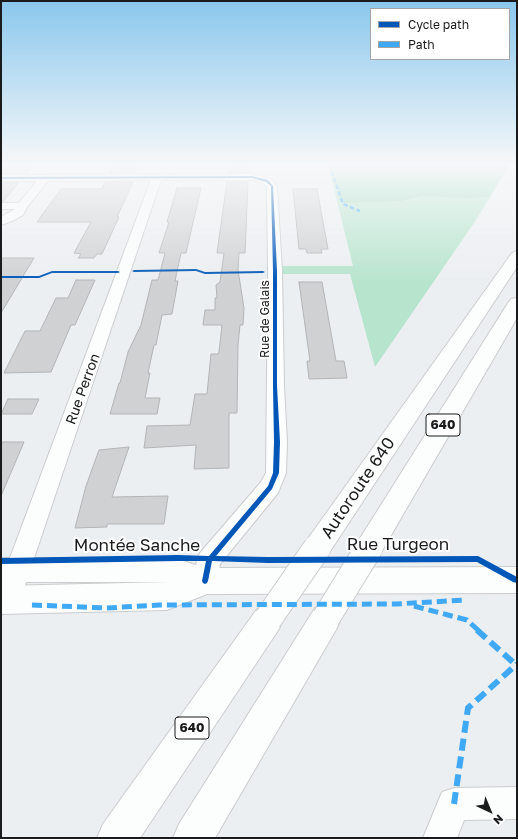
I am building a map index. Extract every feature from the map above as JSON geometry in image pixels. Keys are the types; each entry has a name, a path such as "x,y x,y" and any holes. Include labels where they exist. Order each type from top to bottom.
{"main road":[{"name":"Autoroute 640","path":"117,838 517,256"},
{"name":"640","path":"193,838 517,303"},
{"name":"Montée Sanche","path":"10,570 174,570 205,581 517,580"},
{"name":"Montée Sanche","path":"4,600 167,597 205,581"}],"street":[{"name":"Rue Perron","path":"4,600 10,570 148,204"},
{"name":"Rue de Galais","path":"205,581 210,560 270,487 276,473 276,271 273,204"},
{"path":"1,206 22,206 19,213 8,219 1,220"},
{"path":"440,838 454,804 517,803"}],"green space":[{"path":"338,204 486,204 375,367 350,274 277,274 280,266 353,266"}],"building":[{"path":"50,204 123,204 117,217 119,217 102,254 97,254 94,258 78,258 81,254 74,253 91,222 37,222"},
{"path":"172,204 197,204 186,253 181,253 175,281 178,281 172,314 162,315 156,345 154,345 148,373 150,373 145,398 160,398 157,414 110,414 128,352 141,325 152,280 158,280 165,253 159,253 169,222 167,222"},
{"path":"224,204 247,204 245,253 239,253 238,270 244,308 243,325 240,325 238,345 237,413 229,413 229,468 194,469 196,445 144,448 147,426 190,425 195,394 207,394 211,354 218,354 219,352 222,325 203,325 205,310 215,310 215,298 217,298 216,285 220,282 224,253 217,253"},
{"path":"295,204 320,204 328,249 321,249 322,253 307,253 306,249 299,249"},
{"path":"1,258 34,258 1,313"},
{"path":"76,280 95,280 75,325 71,325 51,372 4,373 25,331 40,331 56,298 68,298"},
{"path":"299,282 322,282 336,361 344,361 347,378 309,379 307,361 310,361"},
{"path":"8,399 39,399 32,414 1,414"},
{"path":"1,442 24,442 1,496"},
{"path":"129,447 112,497 168,496 164,524 107,524 107,527 75,528 86,486 99,450"}],"marked path":[{"path":"343,204 360,211"},
{"path":"32,605 106,608 159,605 396,604 465,600"},
{"path":"414,606 467,620 516,665"},
{"path":"454,804 468,708 517,664"}],"cycle path":[{"path":"205,581 209,560 270,487 276,473 275,271 273,204"},
{"path":"134,271 196,270 205,273 263,272"},
{"path":"1,277 39,277 52,272 118,272"},
{"name":"Rue Turgeon","path":"1,561 178,558 268,560 478,559 517,580"}]}
